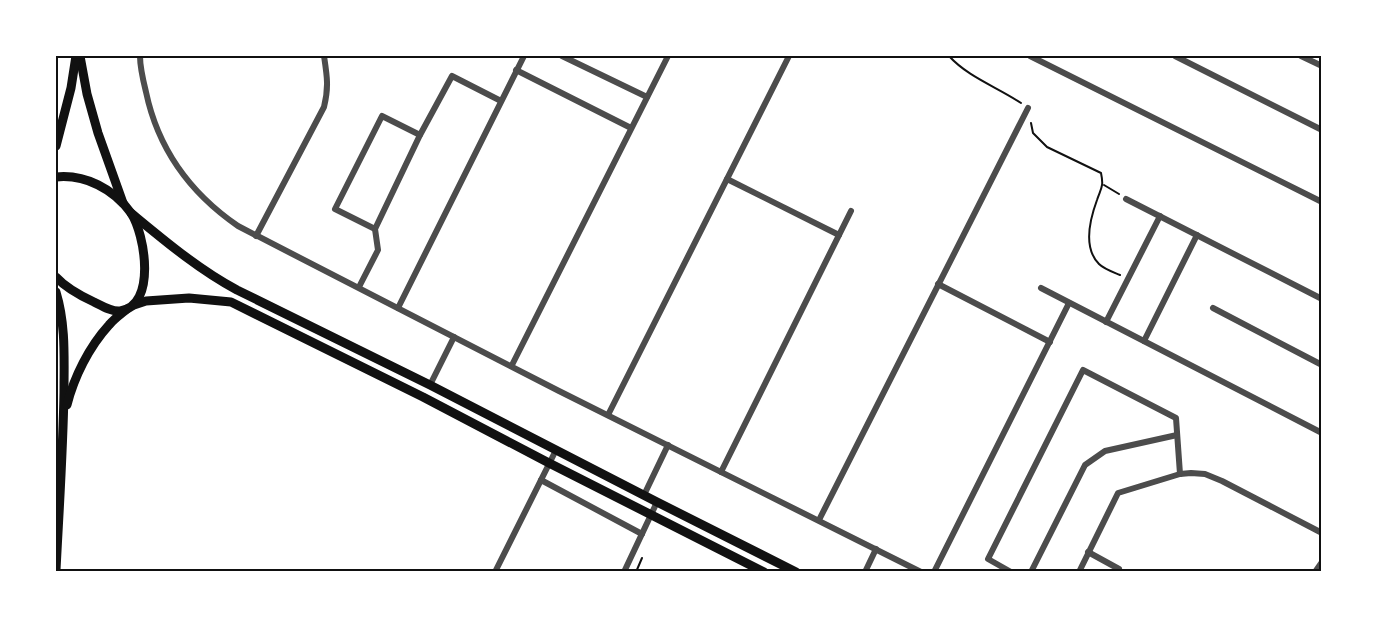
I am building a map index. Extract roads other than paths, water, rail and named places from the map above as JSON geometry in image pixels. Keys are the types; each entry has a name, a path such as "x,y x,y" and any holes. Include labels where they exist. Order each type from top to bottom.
{"main road":[{"path":"56,146 78,56"},
{"path":"78,56 98,133 124,205"},
{"path":"56,177 74,177 90,181 107,190 131,213 185,256 237,290 430,385 796,572"},
{"path":"63,419 75,381 95,343 109,324 130,307 139,296 143,283 144,255 139,232 131,213"},
{"path":"56,278 99,305 119,311 146,301 189,298 231,302 423,397 764,572"},
{"path":"56,292 63,323 65,359 56,570"}],"street":[{"path":"140,56 149,108 158,133 186,179 222,215 256,236 921,572"},
{"path":"256,236 324,107 328,92 324,56"},
{"path":"398,308 524,56"},
{"path":"562,56 647,97"},
{"path":"512,365 668,56"},
{"path":"608,415 789,56"},
{"path":"1030,56 1322,202"},
{"path":"1176,56 1322,130"},
{"path":"1301,56 1322,66"},
{"path":"516,70 631,128"},
{"path":"359,287 378,250 375,229 420,135 452,76 501,101"},
{"path":"819,520 1028,108"},
{"path":"375,229 335,209 382,116 420,135"},
{"path":"727,179 839,235"},
{"path":"1126,199 1322,299"},
{"path":"722,472 851,211"},
{"path":"1106,322 1160,216"},
{"path":"1144,341 1197,235"},
{"path":"938,284 1050,342"},
{"path":"1041,288 1322,433"},
{"path":"934,572 1070,303"},
{"path":"1213,308 1322,365"},
{"path":"430,385 454,337"},
{"path":"1011,572 988,560 1083,370 1176,418 1180,474"},
{"path":"1031,572 1085,465 1105,451 1177,435"},
{"path":"644,495 668,445"},
{"path":"495,572 556,450"},
{"path":"1078,572 1118,493 1191,472 1205,474 1222,481 1322,533"},
{"path":"540,480 642,534"},
{"path":"624,572 657,502"},
{"path":"865,572 876,549"},
{"path":"1088,552 1119,569"},
{"path":"1315,572 1322,562"}]}
